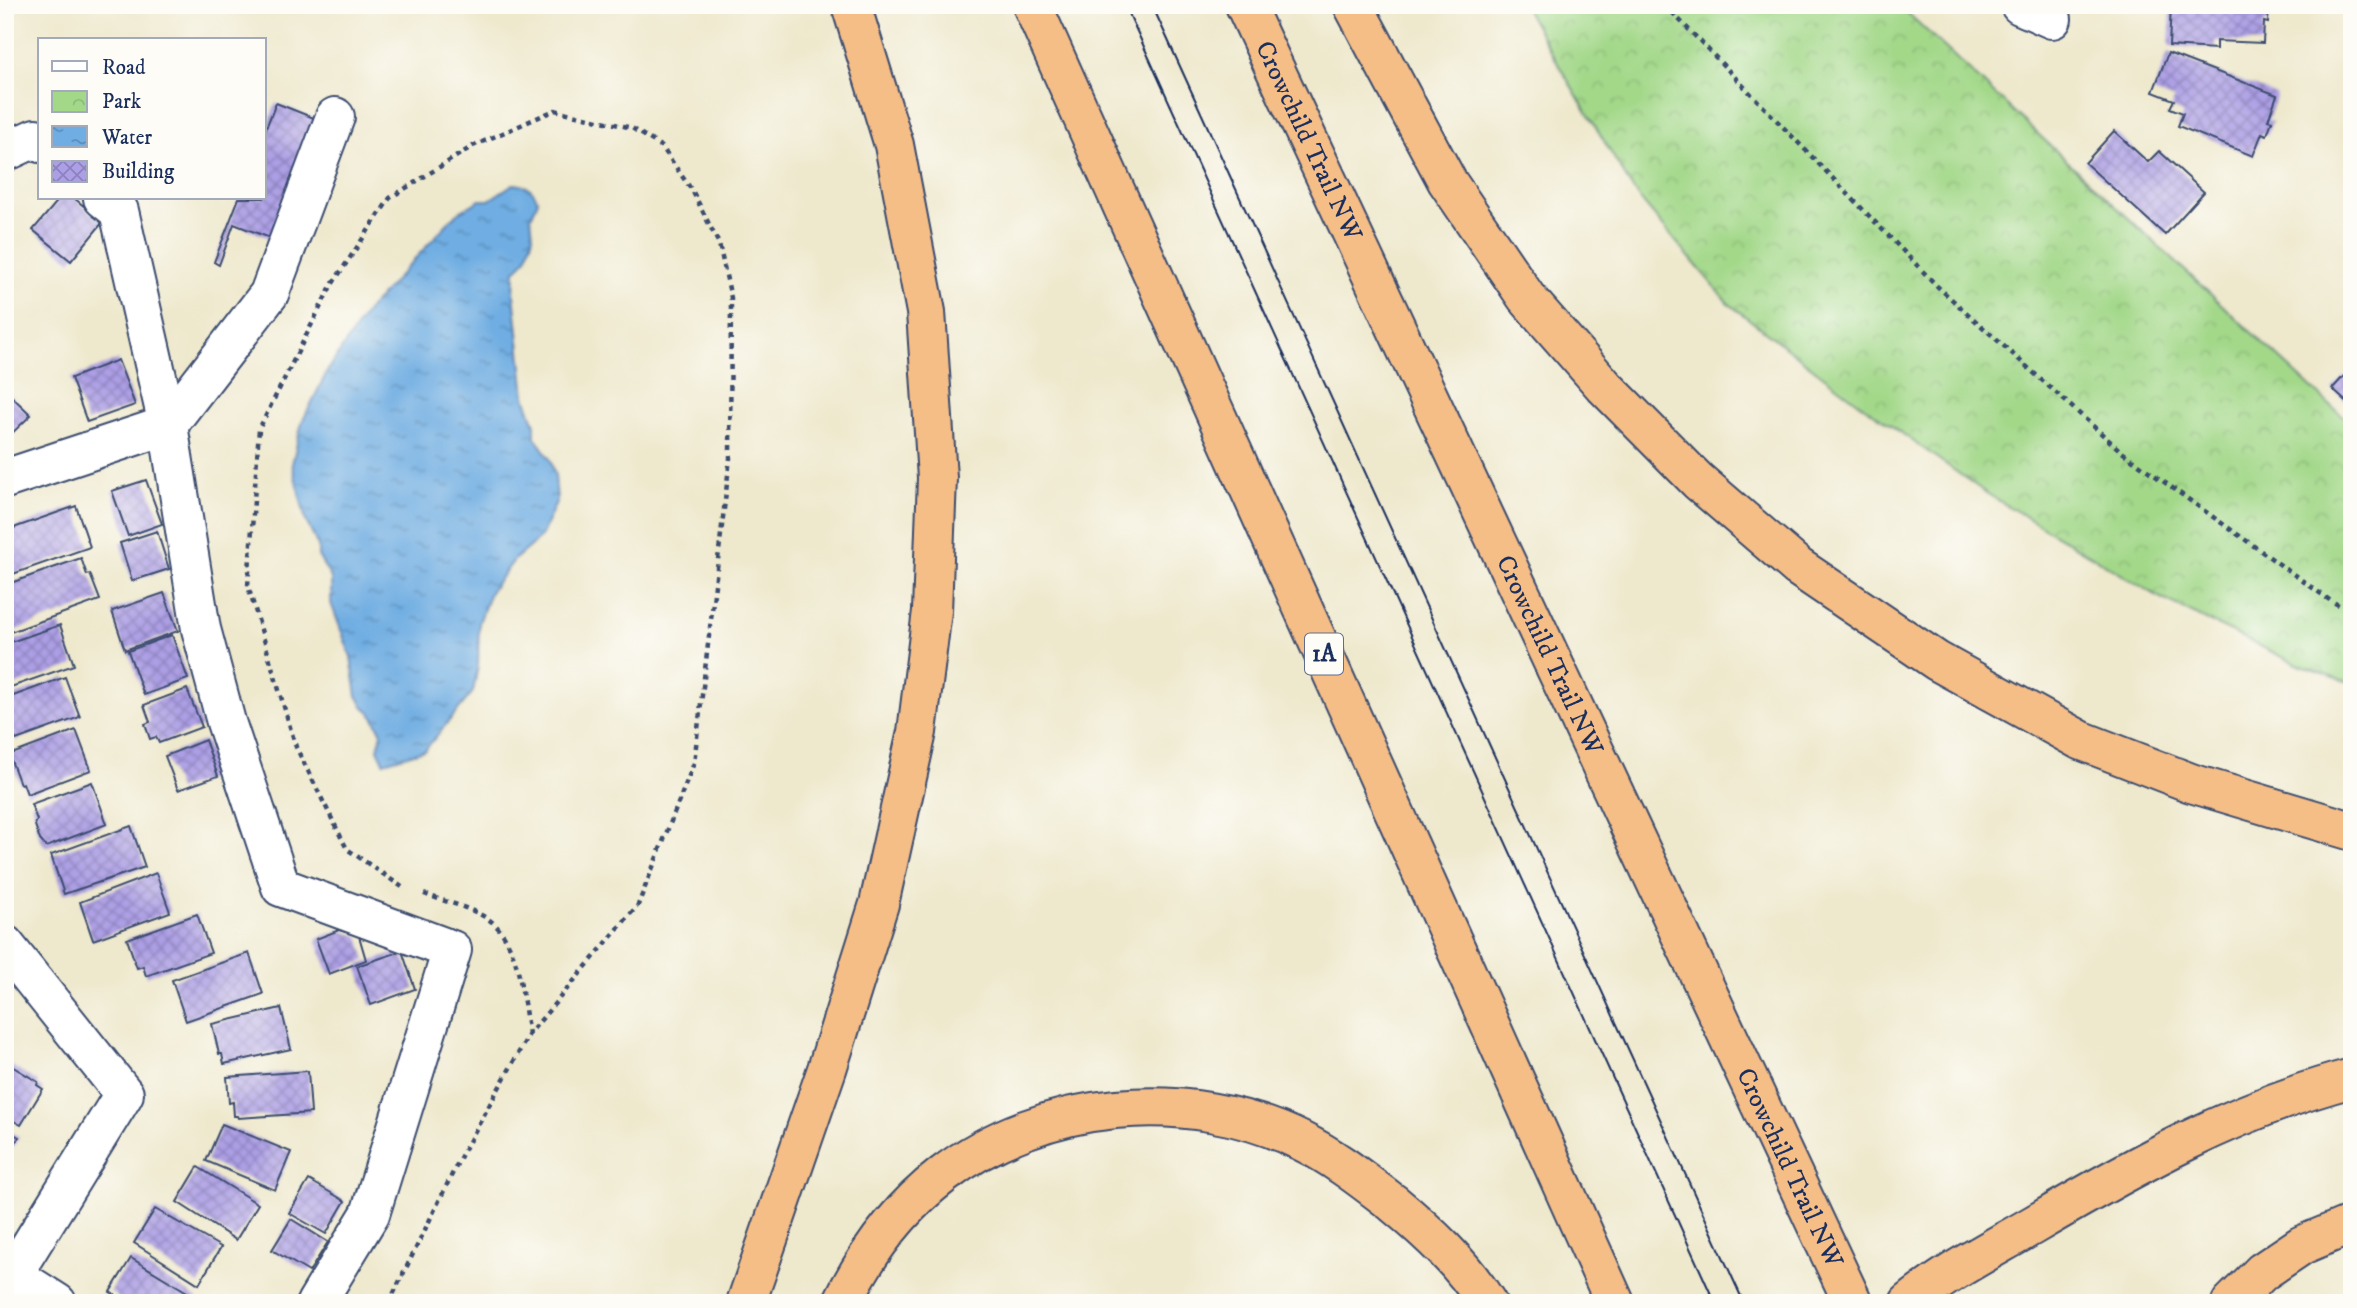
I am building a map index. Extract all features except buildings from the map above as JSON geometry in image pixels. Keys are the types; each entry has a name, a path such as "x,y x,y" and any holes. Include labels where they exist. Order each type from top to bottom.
{"highway":[{"path":"746,1303 827,1069 879,904 917,732 932,611 937,478 926,312 894,145 851,5"},
{"name":"1A","path":"1031,5 1615,1303"},
{"name":"Crowchild Trail NW","path":"1245,5 1853,1303"},
{"path":"1353,5 1447,181 1526,297 1604,386 1698,481 1798,567 1937,661 2080,740 2191,783 2352,831"},
{"path":"1909,1303 1962,1266 2118,1176 2224,1124 2318,1087 2352,1078"},
{"path":"842,1303 851,1283 878,1242 906,1209 944,1174 992,1145 1037,1125 1079,1115 1135,1107 1189,1108 1250,1121 1301,1141 1362,1179 1428,1232 1488,1303"},
{"path":"2231,1303 2262,1272 2302,1245 2352,1224"}],"street":[{"path":"5,479 168,425 269,294 335,117"},
{"path":"5,152 35,138 38,141"},
{"path":"105,200 119,211 168,425 201,629 226,722 281,887 452,950 370,1214 316,1303"},
{"path":"5,945 124,1094 9,1281 57,1303"}],"path":[{"path":"1665,5 1938,287 2122,452 2331,601 2352,612"},
{"path":"388,1303 461,1156 529,1034 638,905 694,762 730,458 731,299 719,244 693,192 662,147 632,128 555,110 472,146 390,198 331,286 259,429 248,586 296,747 347,849 401,887 486,917 504,934 516,964 529,1034"}],"green space":[{"path":"1523,5 1899,5 2333,408 2352,422 2352,683 2299,665 2161,598 1986,493 1855,400 1728,303 1635,193"}],"water":[{"path":"513,184 529,188 538,201 531,217 533,236 527,258 515,271 514,294 525,396 535,425 535,437 550,459 555,475 557,500 541,537 515,559 490,592 479,623 478,667 473,692 425,750 384,762 378,749 382,733 357,696 351,657 331,603 331,578 318,556 318,546 306,521 292,464 302,422 328,370 366,312 456,214 480,200 489,200"}],"tram line":[{"path":"1125,5 1715,1303"},
{"path":"1152,5 1744,1303"}]}
